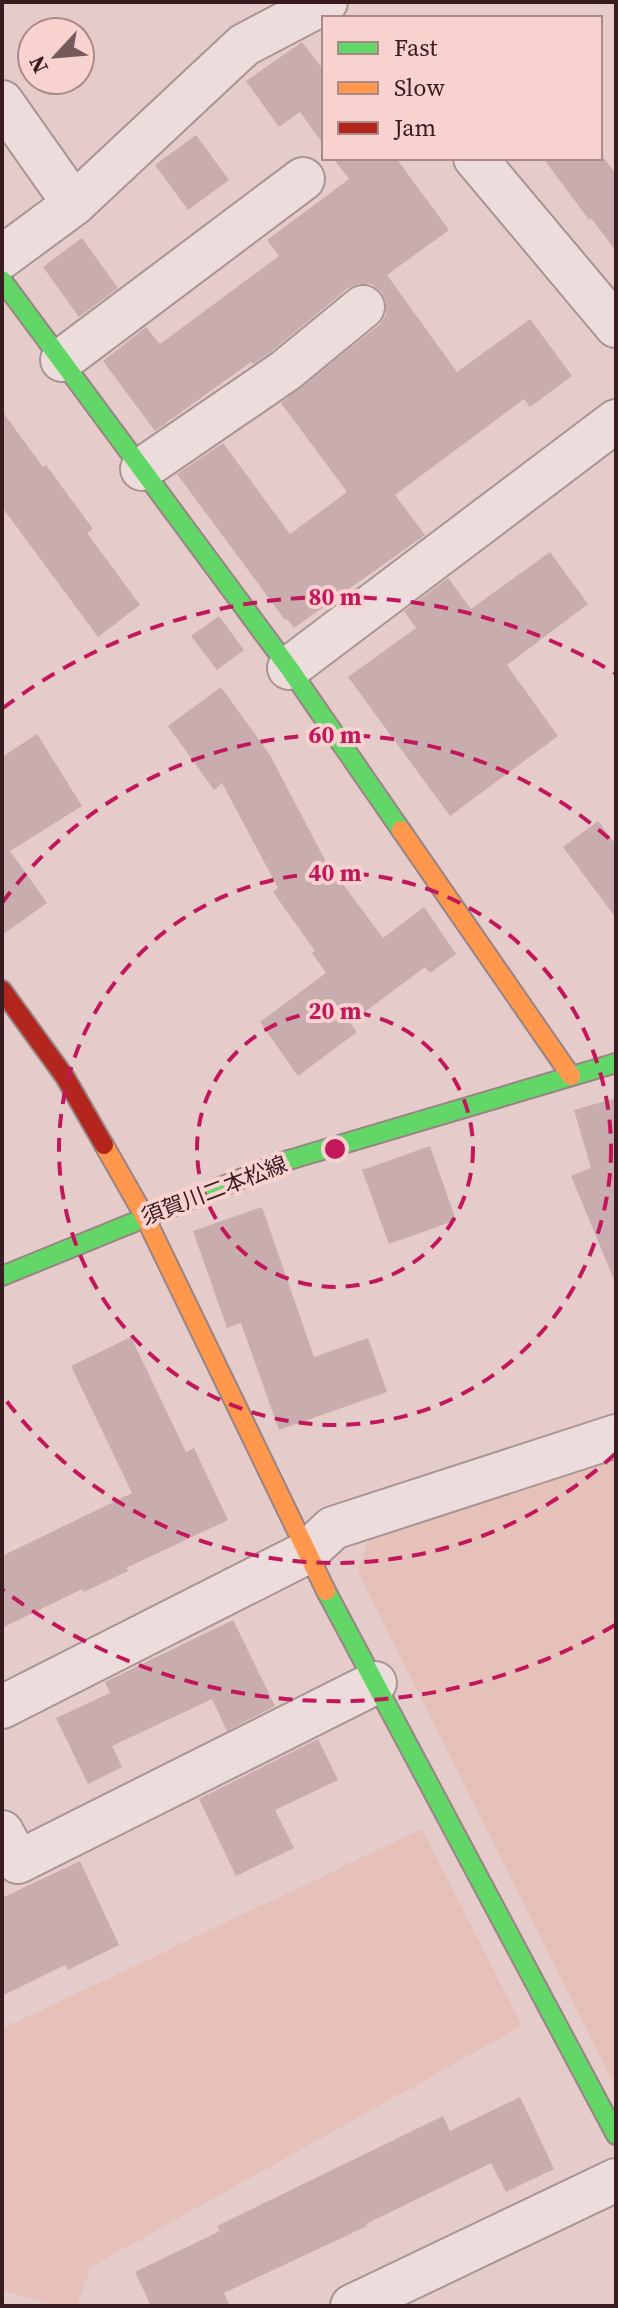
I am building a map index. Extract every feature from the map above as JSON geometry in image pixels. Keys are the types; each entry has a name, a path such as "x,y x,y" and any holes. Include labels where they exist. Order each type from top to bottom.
{"street":[{"path":"2,257 74,204 244,45 326,2"},
{"path":"2,102 74,204"},
{"path":"477,160 616,326"},
{"path":"62,360 303,179"},
{"path":"2,280 289,668 571,1076"},
{"path":"142,469 285,371 363,307"},
{"path":"289,668 616,421"},
{"path":"2,990 65,1077 145,1217 306,1553 616,2135"},
{"name":"須賀川二本松線","path":"2,1276 282,1162 616,1063"},
{"path":"2,1707 306,1553 333,1528 616,1436"},
{"path":"2,1832 18,1862 375,1683"},
{"path":"352,2306 616,2180"}],"shaded area":[{"path":"616,1456 616,2088 358,1572 370,1534"},
{"path":"422,1829 522,2026 91,2267 77,2306 53,2306 2,2290 2,2029"}],"building":[{"path":"302,42 322,68 322,142 300,112 279,127 246,81"},
{"path":"196,135 229,180 188,210 155,165"},
{"path":"604,158 616,174 616,251 591,218 589,220 544,160"},
{"path":"335,160 397,160 449,230 387,275 457,372 530,319 572,376 530,407 524,399 395,495 425,535 294,628 177,474 223,443 290,534 347,492 281,403 379,325 386,315 382,292 371,284 348,288 271,352 253,364 251,362 155,431 103,361 146,327 160,344 279,256 267,240 349,179"},
{"path":"82,238 118,288 79,317 43,267"},
{"path":"2,411 93,529 87,533 140,605 98,637 2,507"},
{"path":"550,552 588,604 507,665 558,736 450,816 348,677 416,628 404,611 448,578 471,609"},
{"path":"219,616 244,650 217,670 191,636"},
{"path":"221,687 270,755 325,860 383,938 424,907 456,954 430,973 425,967 350,1023 357,1032 298,1076 260,1022 326,973 312,953 315,951 273,892 278,888 222,783 214,790 168,726"},
{"path":"37,734 82,806 10,851 47,903 2,935 2,757"},
{"path":"598,821 616,845 616,918 563,847"},
{"path":"616,1098 615,1282 571,1176 591,1168 574,1110"},
{"path":"430,1146 456,1220 389,1244 362,1170"},
{"path":"262,1207 314,1357 368,1338 387,1392 279,1430 241,1323 227,1328 193,1231"},
{"path":"131,1337 186,1452 194,1448 228,1520 126,1568 128,1571 84,1592 82,1589 2,1628 2,1556 132,1493 71,1366"},
{"path":"233,1620 275,1706 227,1731 212,1699 112,1746 122,1767 88,1784 56,1718 110,1693 105,1682"},
{"path":"318,1739 338,1780 275,1810 294,1848 236,1876 199,1799"},
{"path":"80,1861 119,1945 68,1970 65,1965 2,1996 2,1898"},
{"path":"520,2097 554,2169 506,2192 491,2163 224,2293 230,2306 151,2306 135,2272 220,2231 217,2226 443,2116 450,2131"}],"traffic: fast":[{"path":"2,280 289,668 401,830"},
{"path":"2,1276 282,1162 616,1063"},
{"path":"326,1591 616,2135"}],"traffic: slow":[{"path":"401,830 571,1076"},
{"path":"104,1145 145,1217 326,1591"}],"traffic: jam":[{"path":"2,990 65,1077 104,1145"}]}
